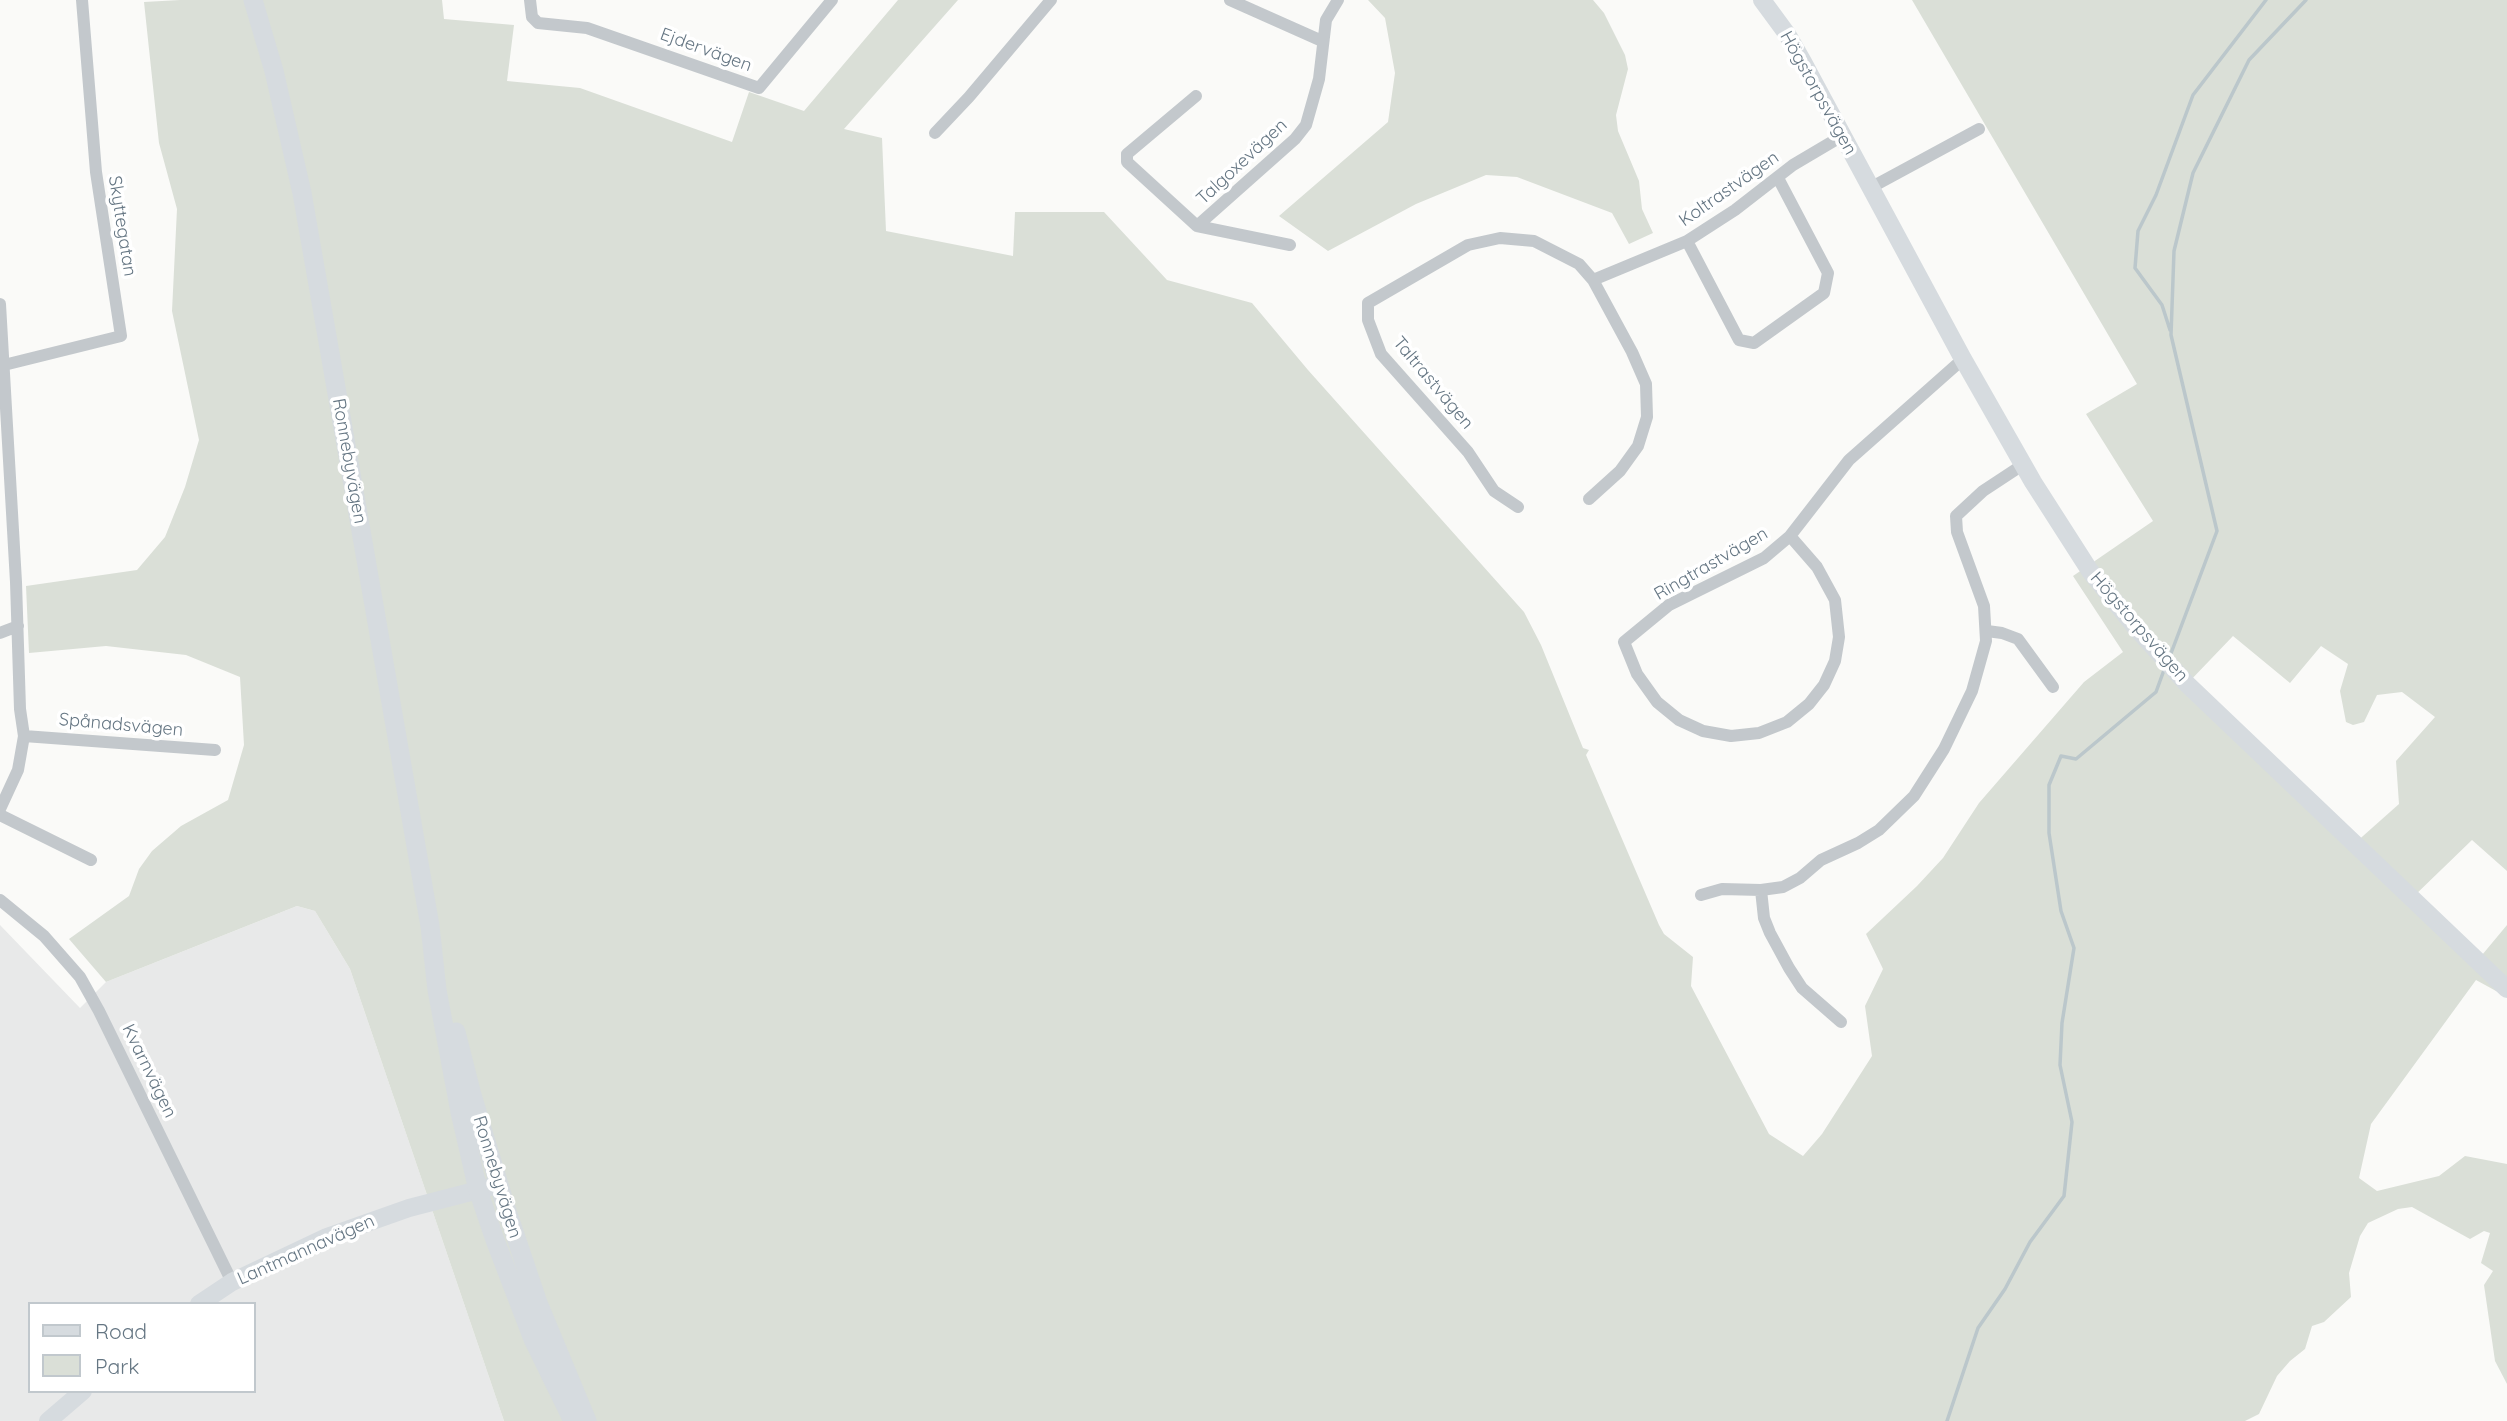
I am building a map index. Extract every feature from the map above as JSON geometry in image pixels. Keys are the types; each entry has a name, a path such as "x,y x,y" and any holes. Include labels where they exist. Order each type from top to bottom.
{"main road":[{"name":"Ronnebyvägen","path":"253,0 274,71 302,193 430,926 450,1067 478,1190 533,1339 573,1421"},
{"name":"Ronnebyvägen","path":"430,926 472,1095 498,1184 538,1303 587,1421"}],"street":[{"name":"Skyttegatan","path":"4,365 121,336 96,172 82,0"},
{"name":"Ejdervägen","path":"530,0 531,17 538,23 587,28 759,88 832,0"},
{"path":"935,133 1051,0"},
{"path":"1230,0 1322,41"},
{"name":"Talgoxevägen","path":"1197,226 1295,139 1306,125 1319,79 1326,20 1338,0"},
{"name":"Högstorpsvägen","path":"1762,0 1798,53 1964,359 2090,572 2155,651 2507,989"},
{"name":"Talgoxevägen","path":"1196,96 1127,154 1127,162 1197,226 1290,245"},
{"path":"1870,188 1979,129"},
{"name":"Koltrastvägen","path":"1593,279 1687,241 1735,210 1793,165 1842,136"},
{"path":"1687,241 1739,340 1754,343 1824,293 1828,273 1778,178"},
{"name":"Taltrastvägen","path":"1518,507 1494,491 1468,452 1381,354 1368,320 1368,303 1468,245 1500,238 1534,241 1560,252 1579,264 1593,279"},
{"path":"1589,499 1620,471 1638,446 1647,417 1646,384 1593,279"},
{"path":"0,304 20,709 24,736 18,770 0,808"},
{"name":"Ringtrastvägen","path":"1790,536 1817,567 1835,600 1839,637 1835,661 1824,685 1809,704 1787,722 1759,733 1731,736 1703,731 1679,720 1657,702 1637,674 1624,642 1669,605 1764,558 1790,536 1849,460 1964,359"},
{"path":"1701,895 1722,888 1761,890 1783,887 1800,878 1821,860 1880,830 1914,796 1944,749 1972,691 1981,664 1987,631 1984,606 1957,533 1956,516 2001,477 2024,464"},
{"path":"0,633 18,626"},
{"path":"1987,631 2018,639 2053,687"},
{"name":"Spånadsvägen","path":"24,736 215,750"},
{"path":"0,815 91,860"},
{"path":"1761,890 1767,925 1789,968 1802,988 1841,1022"},
{"name":"Kvarnvägen","path":"0,900 44,936 80,977 232,1282"},
{"name":"Lantmannavägen","path":"202,1302 232,1282 327,1237 366,1222 498,1184"},
{"path":"48,1421 67,1415 82,1393"}],"shaded area":[{"path":"297,906 315,911 350,969 504,1421 0,1421 0,925 80,1008 106,982"}],"green space":[{"path":"442,0 444,19 514,25 507,81 580,88 732,142 749,92 804,111 898,0 958,0 844,129 882,138 886,231 1013,256 1015,212 1104,212 1167,280 1252,303 1308,370 1524,612 1541,645 1583,748 1589,750 1586,755 1659,925 1664,934 1693,957 1691,986 1769,1134 1803,1156 1822,1134 1872,1056 1865,1006 1883,969 1866,934 1943,858 1979,803 2084,682 2123,652 2073,576 2153,521 2086,414 2137,384 1912,0 2507,0 2507,871 2472,840 2411,899 2477,961 2507,925 2507,997 2476,980 2371,1124 2359,1178 2377,1191 2439,1176 2465,1156 2507,1164 2507,1384 2495,1361 2484,1285 2493,1271 2481,1263 2490,1233 2484,1231 2470,1239 2412,1207 2398,1209 2368,1223 2360,1236 2349,1273 2351,1297 2324,1322 2312,1326 2305,1349 2277,1376 2259,1414 2245,1421 504,1421 350,969 315,911 297,906 106,982 69,939 129,896 139,869 152,851 181,826 228,800 244,745 240,677 186,655 106,646 29,653 26,586 137,570 165,537 185,487 199,440 172,311 177,209 159,143 144,2","holes":["2233,636 2290,683 2321,646 2348,664 2340,691 2346,722 2353,725 2364,722 2377,695 2402,692 2435,717 2396,761 2399,804 2354,844 2187,684"]},
{"path":"1368,0 1593,0 1604,13 1625,55 1628,69 1616,115 1618,131 1639,181 1642,209 1653,233 1629,244 1612,213 1517,177 1486,175 1416,204 1328,251 1279,216 1388,122 1395,73 1385,18"}],"waterway":[{"path":"2170,330 2162,305 2135,268 2138,231 2156,195 2193,95 2266,0"},
{"path":"2170,656 2217,531 2171,335 2174,251 2193,173 2249,60 2306,0"},
{"path":"1947,1421 1978,1328 2005,1289 2030,1242 2064,1196 2072,1122 2060,1065 2062,1023 2074,948 2061,911 2049,833 2049,785 2061,756 2076,759 2156,692 2164,670"}]}
